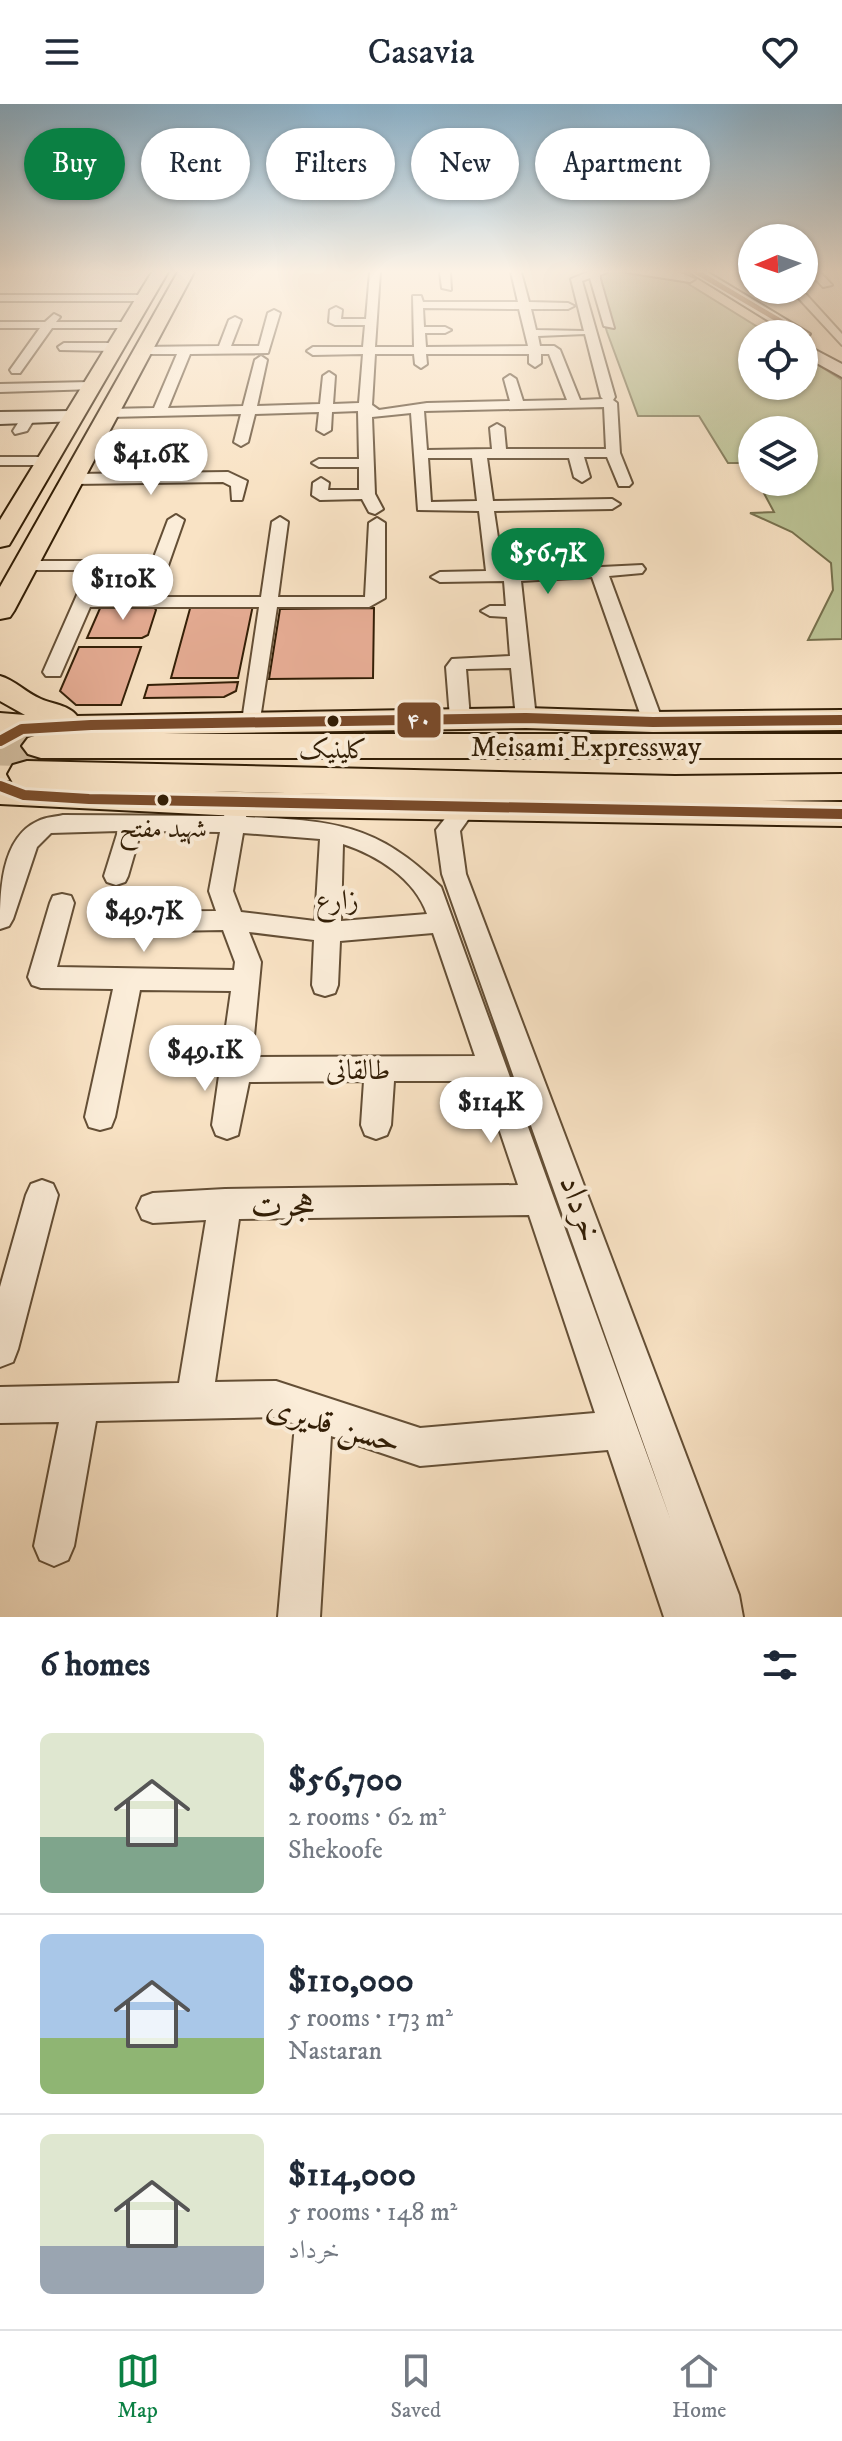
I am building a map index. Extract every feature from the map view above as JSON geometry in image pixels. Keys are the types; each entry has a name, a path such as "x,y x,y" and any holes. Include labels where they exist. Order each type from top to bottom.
{"highway":[{"path":"653,722 842,727"},
{"name":"Meisami Expressway","path":"19,773 842,746"},
{"name":"Meisami Expressway","path":"19,773 675,789 842,787"},
{"path":"715,813 842,812"}],"main road":[{"path":"0,540 116,343"},
{"path":"0,611 148,343"},
{"path":"818,343 842,357"},
{"path":"818,357 842,372"},
{"path":"0,418 24,424 71,417"},
{"path":"0,685 9,696 38,710 91,725 460,718 653,722 842,720"},
{"path":"0,723 19,773 89,799 235,814 466,807 715,813"},
{"path":"19,773 91,725"},
{"path":"0,741 22,729 19,773"},
{"path":"0,820 89,799"}],"street":[{"path":"16,370 35,343"},
{"path":"224,350 227,343"},
{"path":"144,350 264,350 266,343"},
{"path":"84,602 374,600 376,516 367,494 365,407 371,343"},
{"path":"420,343 421,367"},
{"path":"313,351 420,351 444,343"},
{"path":"454,343 482,350 499,346 554,350 575,403"},
{"path":"533,343 535,364"},
{"path":"593,343 609,400 613,453 624,483"},
{"path":"64,347 114,347"},
{"path":"159,412 185,350"},
{"path":"482,350 483,368"},
{"path":"241,442 261,360"},
{"path":"324,430 329,376"},
{"path":"510,379 517,404"},
{"path":"0,388 90,386"},
{"path":"109,413 365,407 377,414 454,400 484,406 609,400"},
{"path":"553,404 558,421"},
{"path":"484,406 493,425 499,453"},
{"path":"417,409 424,507 612,504"},
{"path":"420,454 499,453 534,447 613,453"},
{"path":"575,452 582,477"},
{"path":"479,453 487,507 516,612 526,718"},
{"path":"0,461 45,461"},
{"path":"367,463 319,468 320,495 367,494"},
{"path":"73,479 199,477 230,470 230,481 239,481 237,497"},
{"path":"194,497 199,477"},
{"path":"548,484 559,505"},
{"path":"146,602 176,520"},
{"path":"252,721 280,522"},
{"path":"549,548 553,575"},
{"path":"26,565 98,564 53,672"},
{"path":"440,577 504,577 636,569"},
{"path":"599,572 653,722"},
{"path":"490,611 516,612"},
{"path":"460,718 456,667 459,663 521,662"},
{"name":"خرداد","path":"466,807 448,830 454,874 718,1595 722,1617"},
{"path":"227,1125 248,962 221,891 235,814"},
{"name":"خرداد","path":"0,919 27,843 44,827 63,823 132,823 235,814 332,830 380,849 411,868 432,893 443,922 685,1617"},
{"path":"116,876 132,823"},
{"path":"325,985 332,830"},
{"path":"62,903 41,977 246,981"},
{"name":"زارع","path":"111,922 232,920 325,932 443,922"},
{"path":"100,1117 129,979"},
{"path":"376,1125 380,1068"},
{"name":"طالقانی","path":"236,1070 493,1068"},
{"path":"0,1349 42,1195"},
{"name":"هجرت","path":"194,1401 225,1204 539,1200"},
{"path":"153,1208 225,1204"},
{"name":"حسن قدیری","path":"0,1405 276,1399 420,1447 619,1430"},
{"path":"54,1546 81,1403"},
{"path":"299,1617 314,1412"}],"green space":[{"path":"611,343 738,343 738,400 818,400 818,365 842,380 842,639 808,640 833,590 831,563 792,532 750,513 774,512 765,496 818,496 818,416 738,416 738,463 728,463 699,416 638,416"}],"building":[{"path":"191,605 253,605 238,678 171,678"},
{"path":"101,606 153,606 156,610 148,635 142,638 87,638"},
{"path":"374,608 373,678 269,679 280,609"},
{"path":"79,647 141,647 121,705 76,705 60,691"},
{"path":"238,682 236,691 224,697 144,698 148,685"}],"tunnel":[{"path":"0,745 41,746"}],"transit line":[{"name":"۴۰","path":"0,741 22,729 91,725 526,718 653,722 842,720"},
{"name":"۴۰","path":"0,786 24,795 89,799 842,814"}],"place":[{"name":"کلینیک","path":"333,721"},
{"name":"شهید مفتح","path":"163,800"}]}
